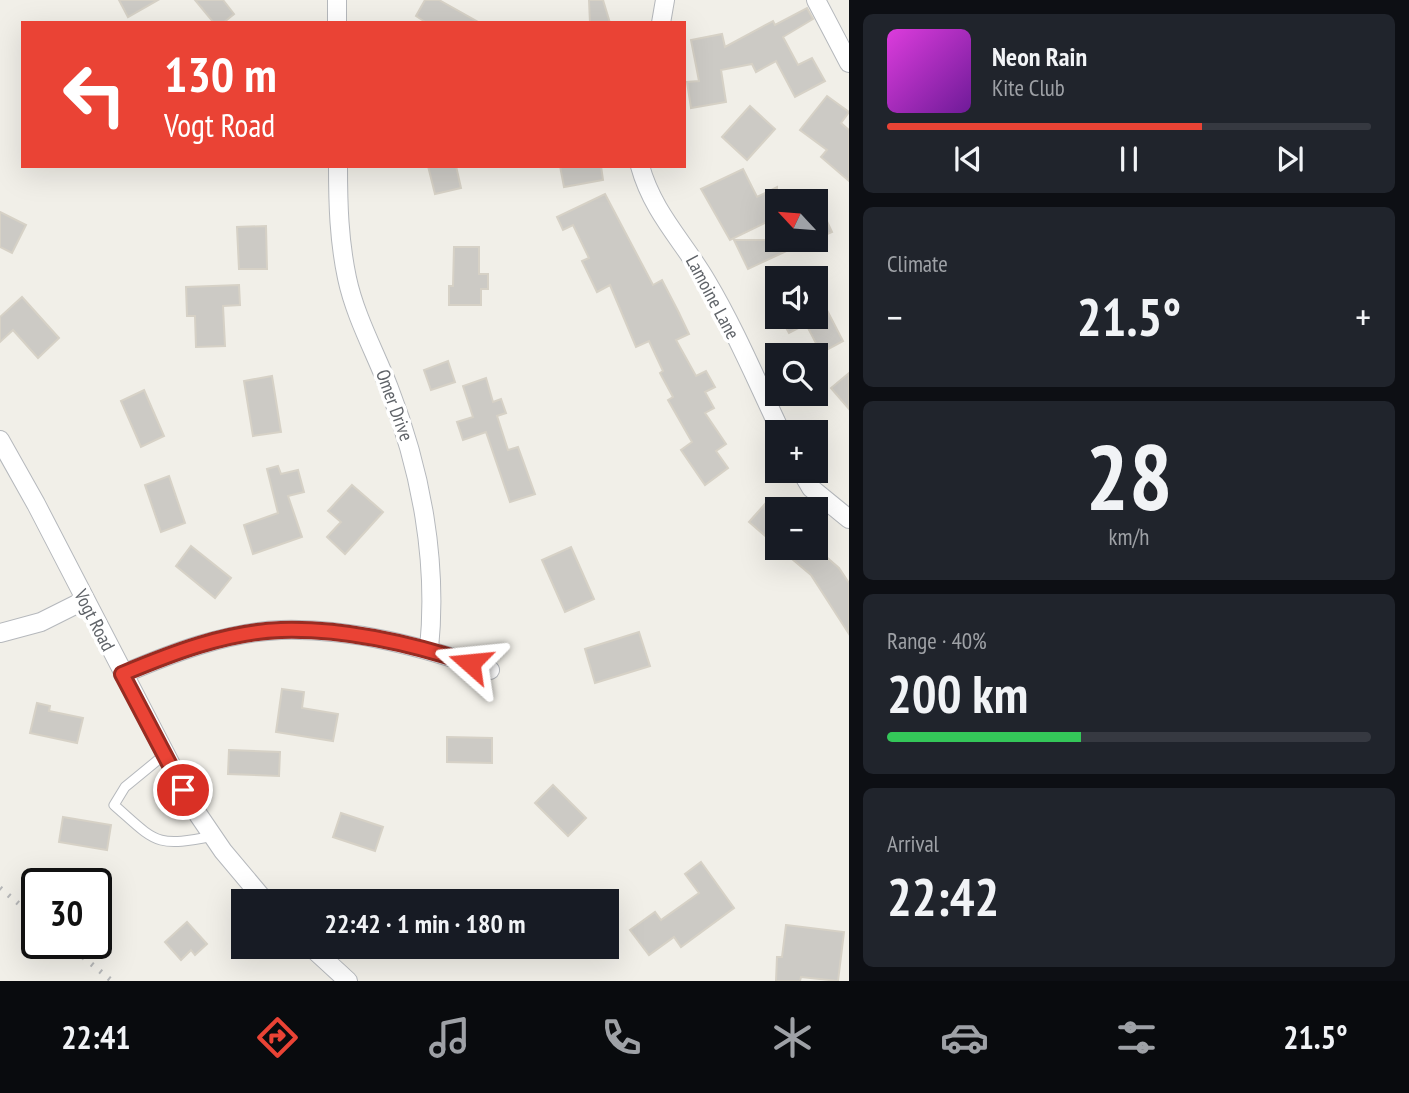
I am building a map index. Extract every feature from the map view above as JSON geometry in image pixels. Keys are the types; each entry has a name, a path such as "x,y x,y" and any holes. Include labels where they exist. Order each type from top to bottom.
{"street":[{"path":"337,0 337,21"},
{"path":"661,21 664,0"},
{"path":"816,0 849,63"},
{"name":"Omer Drive","path":"338,168 338,233 347,281 411,450 423,502 433,612 429,649"},
{"name":"Lamoine Lane","path":"641,168 645,184 664,222 690,253 709,285 775,420"},
{"name":"Vogt Road","path":"0,440 192,807 255,889"},
{"path":"808,483 849,519"},
{"path":"0,633 41,622 86,600"},
{"path":"122,674 179,650 279,630 370,637 429,649 490,670"},
{"path":"324,959 348,981"}],"lane":[{"path":"164,755 125,787 114,805 146,834 163,843 212,836"}],"building":[{"path":"119,0 158,0 128,17"},
{"path":"195,0 223,0 234,14 225,21 212,21"},
{"path":"425,0 439,0 476,21 424,21 416,16"},
{"path":"589,0 603,0 609,21 590,21"},
{"path":"807,8 813,19 783,37 798,65 812,58 825,81 795,97 776,61 756,72 752,64 721,70 726,102 691,108 687,82 699,81 691,40 722,34 725,47 773,21 775,25"},
{"path":"827,96 849,112 841,123 849,130 849,181 821,157 827,150 800,130"},
{"path":"750,106 775,129 747,160 722,137"},
{"path":"428,168 456,168 461,188 435,194"},
{"path":"560,168 601,168 603,180 564,187"},
{"path":"743,169 757,197 765,193 765,223 730,240 701,189"},
{"path":"605,194 653,285 662,280 678,311 689,334 676,340 696,376 706,371 715,387 705,392 714,408 705,413 726,444 716,451 728,468 705,485 681,450 692,442 668,400 673,397 660,373 663,371 649,341 636,347 610,285 597,292 582,261 589,258 573,225 563,230 557,217"},
{"path":"0,212 26,225 12,253 0,247"},
{"path":"266,226 267,269 239,269 237,227"},
{"path":"734,240 765,240 765,252 784,252 748,269"},
{"path":"454,247 479,247 479,274 488,274 488,289 481,289 481,305 449,305 449,286 453,286"},
{"path":"239,285 240,305 223,306 225,346 196,347 195,316 187,316 186,287"},
{"path":"22,297 59,338 38,358 13,330 0,342 0,317"},
{"path":"828,312 843,341 828,349 828,343 816,343 809,329 828,329"},
{"path":"448,361 455,382 431,390 424,370"},
{"path":"849,373 849,409 831,388"},
{"path":"272,376 281,432 253,436 244,381"},
{"path":"486,378 493,402 501,399 506,413 497,416 508,450 518,447 535,494 510,502 486,432 463,440 457,422 473,417 463,386"},
{"path":"144,390 164,436 141,447 121,401"},
{"path":"278,466 281,474 298,470 304,492 288,496 302,537 253,554 244,525 278,513 267,469"},
{"path":"169,476 185,523 161,532 145,485"},
{"path":"352,485 383,512 345,554 327,537 341,522 328,511"},
{"path":"765,504 765,536 749,522"},
{"path":"191,546 231,578 215,598 176,566"},
{"path":"571,547 594,599 565,612 542,560"},
{"path":"828,558 839,568 849,583 849,634 811,575 793,560"},
{"path":"639,632 650,666 595,683 585,649"},
{"path":"282,689 304,692 302,708 338,714 333,741 276,732"},
{"path":"37,703 50,706 49,711 83,718 77,743 30,733"},
{"path":"447,737 492,738 492,763 447,762"},
{"path":"229,750 280,752 279,776 228,774"},
{"path":"553,785 586,818 568,836 535,803"},
{"path":"341,813 383,827 375,851 333,837"},
{"path":"63,817 111,825 107,850 59,842"},
{"path":"701,862 734,908 681,947 674,937 649,955 630,930 655,912 661,920 699,893 685,874"},
{"path":"187,922 207,944 195,955 191,950 181,960 165,942"},
{"path":"786,925 844,932 838,981 801,977 800,981 776,981 777,957 782,957"}],"railway":[{"path":"0,888 21,906"},
{"path":"85,959 112,981"}],"route":[{"path":"183,790 122,674 179,650 279,630 370,637 429,649 470,663"}]}
